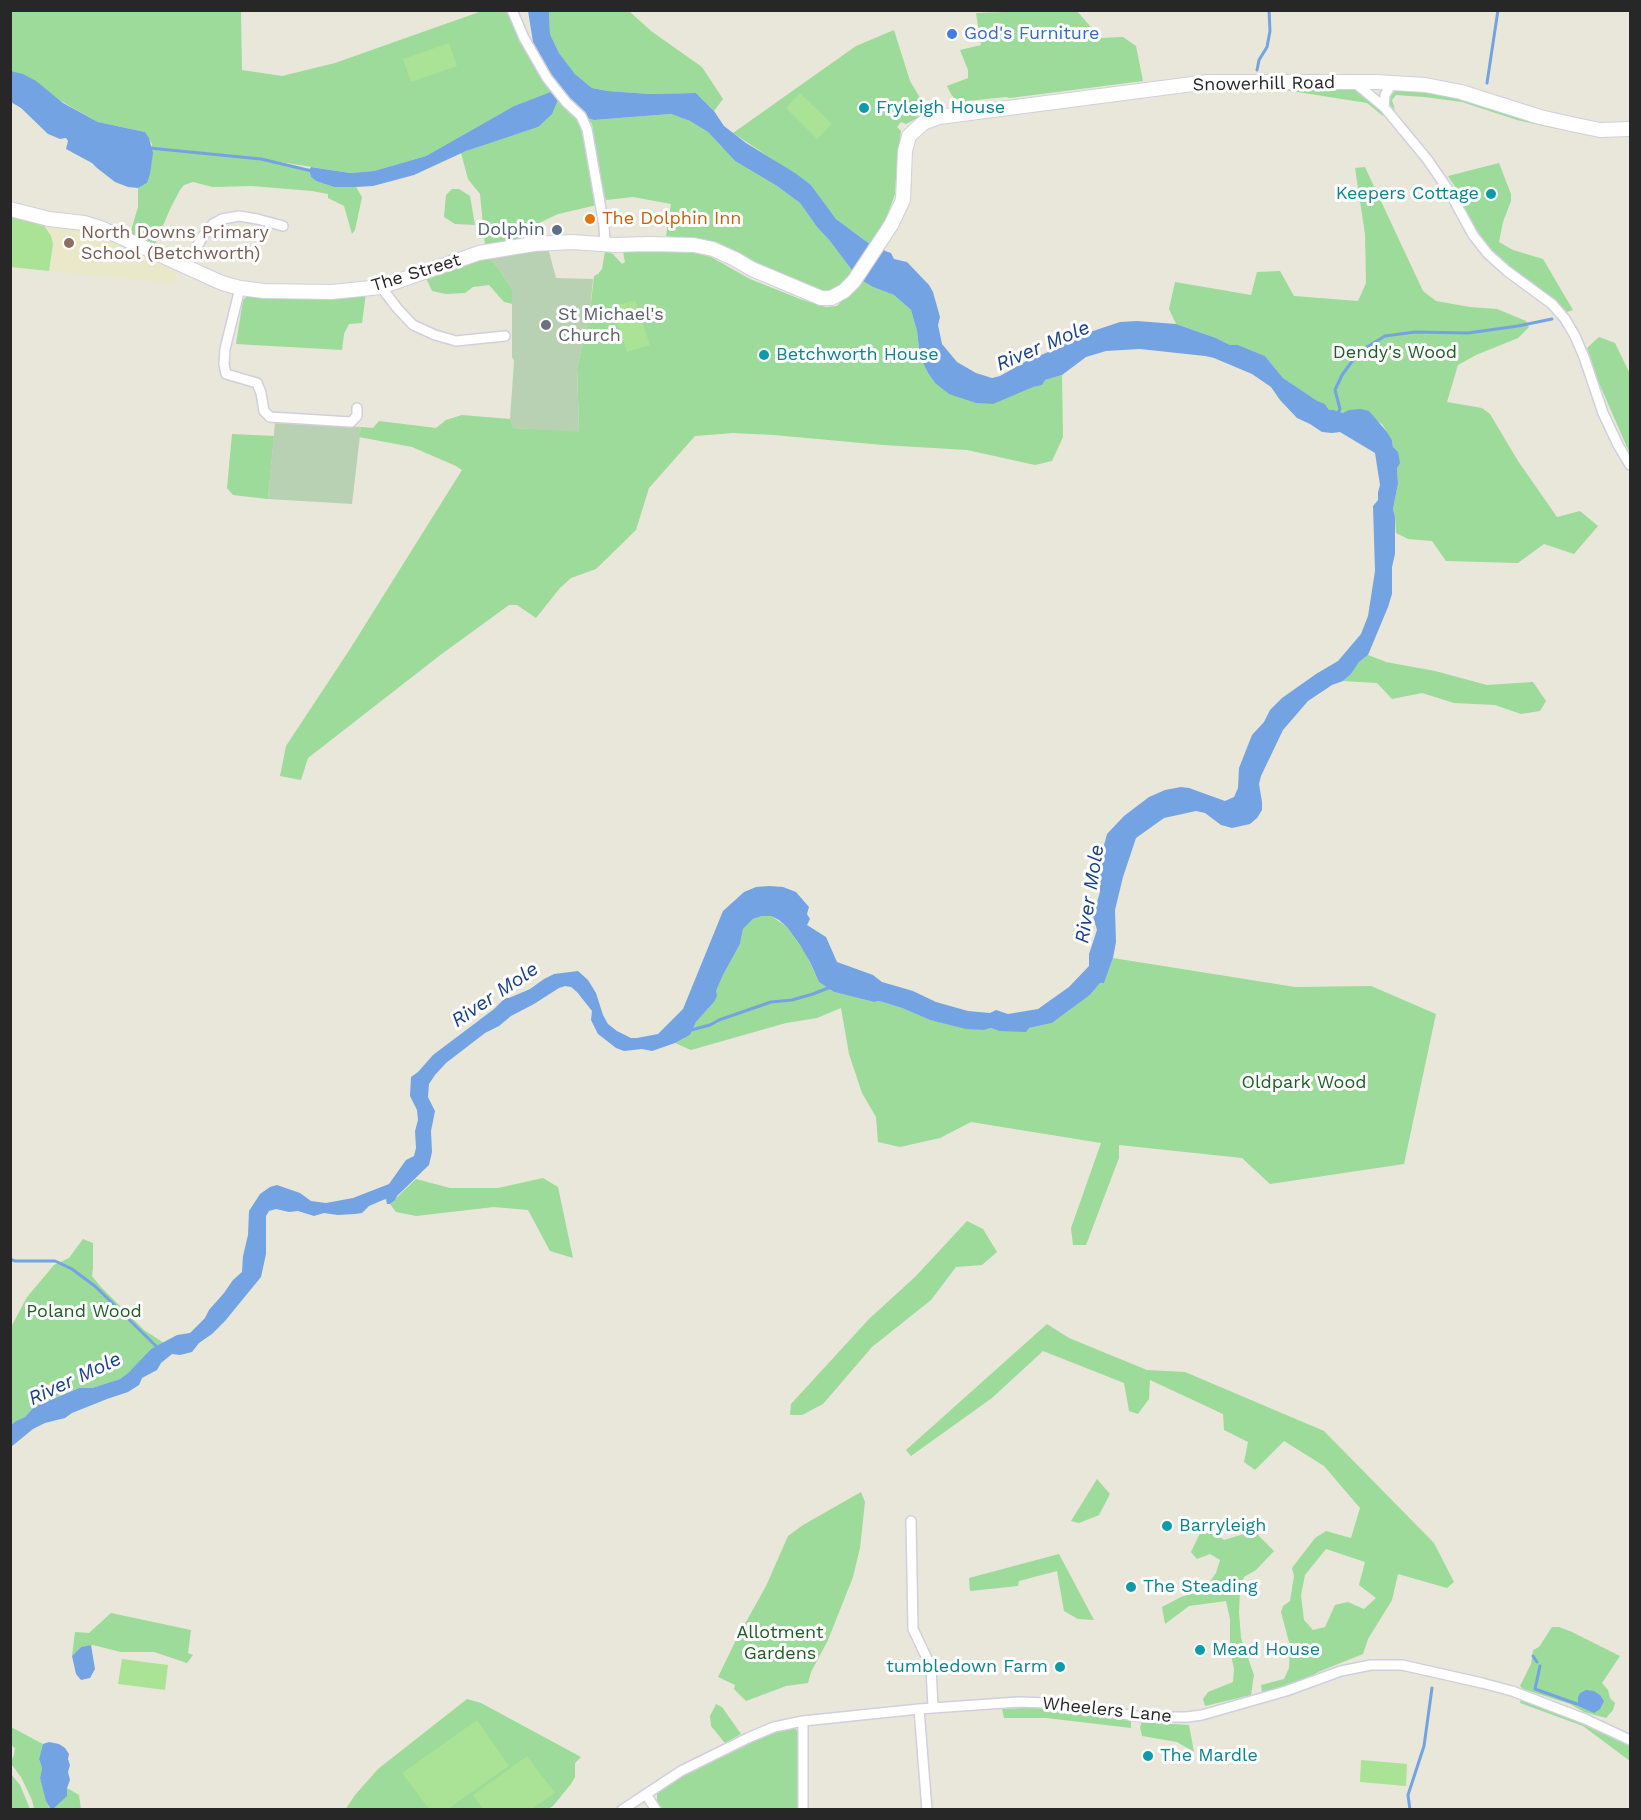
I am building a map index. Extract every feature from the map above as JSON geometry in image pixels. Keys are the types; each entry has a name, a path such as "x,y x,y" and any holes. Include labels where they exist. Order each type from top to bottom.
{"street":[{"path":"512,10 524,38 547,78 566,102 581,116 587,129 605,244"},
{"name":"Snowerhill Road","path":"854,281 891,225 903,200 905,151 909,136 922,123 939,117 1208,82 1354,82 1425,86 1461,92 1540,117 1571,124 1600,129 1630,129"},
{"path":"1354,82 1384,106 1427,159 1449,191 1473,236 1488,254 1552,304 1565,319 1584,357 1603,413 1630,465"},
{"path":"1384,106 1392,83"},
{"name":"The Street","path":"10,209 50,219 84,223 103,229 222,283 264,291 332,292 381,287 479,253 506,248 573,242 694,245 713,249 752,269 821,298 831,298 844,291 854,281"},
{"path":"186,266 203,236 213,224 222,219 239,216 283,226"},
{"path":"381,287 413,325 435,336 456,341 506,336"},
{"path":"240,288 225,349 226,374 257,383 264,411 270,417 351,422 357,417 357,408"},
{"path":"911,1521 913,1629 931,1667 933,1708"},
{"name":"Wheelers Lane","path":"622,1809 681,1771 748,1738 774,1727 803,1721 1018,1702 1046,1703 1143,1717 1187,1717 1202,1715 1286,1691 1341,1671 1371,1665 1402,1665 1512,1691 1585,1719 1630,1740"},
{"path":"919,1709 927,1809"},
{"path":"803,1721 803,1809"},
{"path":"646,1794 656,1809"}],"shaded area":[{"name":"North Downs Primary School (Betchworth)","path":"43,224 96,231 180,269 173,284 11,267"},
{"path":"548,248 556,278 593,279 590,312 577,368 579,432 514,428 510,419 514,361 512,357 512,289 488,255"},
{"path":"275,423 361,427 352,504 268,499"}],"green space":[{"path":"508,10 553,91 514,106 426,156 374,171 350,173 274,161 309,170 311,177 316,181 334,187 356,187 362,197 355,230 352,234 344,206 328,198 328,194 252,186 213,187 193,182 184,185 180,190 155,244 130,234 138,207 138,188 147,183 152,144 145,132 98,122 52,96 11,79 11,11 241,11 242,70 282,76 335,63 482,11"},
{"path":"549,11 629,11 651,31 702,67 723,99 714,111 696,93 649,94 592,88 575,74 559,53 550,34"},
{"path":"1077,11 1100,38 1123,37 1136,46 1143,81 1010,98 957,102 947,86 968,78 968,70 960,50 981,45 976,13"},
{"path":"894,30 910,81 925,106 925,114 906,124 901,122 897,127 901,131 895,194 885,222 871,245 836,219 811,185 733,133 856,46"},
{"path":"449,43 457,66 411,82 403,59"},
{"path":"1345,87 1360,92 1384,112 1383,116 1367,103 1272,88"},
{"path":"1406,89 1446,93 1555,126 1557,129 1517,120 1462,102 1424,97 1396,95 1392,100 1395,110 1389,104 1389,98 1395,91"},
{"path":"800,93 832,124 817,139 786,108"},
{"path":"559,97 582,125 597,205 558,214 537,224 538,240 485,246 480,194 468,179 461,153 538,127"},
{"path":"671,114 690,121 708,132 735,161 800,203 854,273 837,289 824,291 708,242 666,236 671,204 633,197 606,200 592,124 587,118 594,120"},
{"path":"1499,163 1511,194 1511,201 1499,242 1513,250 1543,259 1573,310 1567,312 1543,291 1508,266 1489,248 1471,222 1448,176"},
{"name":"Dendy's Wood","path":"1365,167 1423,291 1436,301 1497,309 1526,321 1529,327 1518,338 1458,365 1447,402 1482,408 1490,414 1518,461 1557,517 1580,511 1598,526 1574,554 1544,544 1518,563 1446,561 1432,541 1408,539 1396,533 1393,509 1398,484 1392,440 1382,424 1375,420 1369,411 1343,413 1329,410 1325,404 1317,402 1283,378 1265,356 1176,324 1169,309 1175,282 1251,295 1257,272 1280,271 1294,296 1358,301 1366,283 1365,234 1355,168"},
{"path":"452,189 459,189 470,196 475,225 455,224 444,217 446,195"},
{"path":"10,215 43,224 53,244 49,271 11,267"},
{"path":"676,248 677,252 711,257 750,279 826,307 837,306 861,280 894,295 911,310 917,331 920,357 935,383 1033,387 1041,385 1045,380 1062,375 1063,437 1052,461 1035,465 967,450 774,435 733,433 695,436 649,488 636,530 596,569 571,578 536,618 517,605 509,605 439,656 308,758 301,780 280,776 286,746 350,649 462,470 412,447 359,437 361,427 373,428 379,421 436,428 446,420 462,415 510,419 514,428 579,431 577,368 590,312 594,276 602,269 605,251 613,254 622,264 625,262 623,252 625,250"},
{"path":"488,255 512,289 513,304 504,302 489,285 473,287 465,293 446,294 432,291 426,278"},
{"path":"366,293 362,323 349,324 344,334 342,350 236,344 243,300 249,294"},
{"path":"635,300 650,345 627,352 612,307"},
{"path":"1599,337 1615,343 1630,374 1630,454 1599,383 1587,348"},
{"path":"232,434 274,436 268,499 233,495 227,488"},
{"path":"1368,655 1386,662 1435,671 1487,685 1533,682 1546,701 1540,711 1521,714 1495,705 1454,703 1422,693 1392,699 1377,683 1343,681"},
{"name":"Oldpark Wood","path":"771,916 787,927 806,954 819,982 834,992 874,1002 879,1001 930,1020 984,1030 1029,1028 1052,1023 1090,995 1100,983 1104,983 1113,958 1295,987 1371,986 1436,1014 1404,1164 1270,1184 1242,1158 1119,1145 1119,1158 1086,1245 1073,1245 1071,1228 1101,1143 971,1122 940,1138 900,1147 878,1142 876,1117 862,1093 849,1054 841,1008 817,1018 786,1023 691,1050 675,1043 690,1035 696,1022 714,1002 723,975 740,944 743,929 753,919"},
{"path":"543,1178 558,1187 573,1258 550,1251 528,1210 494,1207 416,1216 396,1212 390,1204 416,1179 450,1188 498,1188"},
{"path":"967,1221 983,1229 997,1252 982,1265 956,1267 931,1300 872,1347 823,1404 802,1415 790,1415 791,1404 869,1319 916,1276"},
{"name":"Poland Wood","path":"83,1239 93,1243 92,1276 144,1330 164,1343 151,1349 120,1379 63,1394 34,1407 25,1417 11,1426 10,1329 27,1297 54,1265 69,1258"},
{"path":"1047,1324 1069,1338 1147,1370 1185,1372 1324,1431 1434,1543 1454,1582 1447,1588 1398,1574 1392,1600 1368,1639 1363,1654 1318,1672 1305,1680 1262,1693 1261,1685 1284,1679 1289,1668 1290,1646 1281,1612 1283,1606 1290,1601 1294,1576 1292,1568 1315,1538 1326,1531 1351,1538 1360,1508 1324,1466 1284,1441 1255,1470 1244,1462 1248,1442 1224,1430 1223,1414 1150,1380 1149,1399 1138,1414 1129,1411 1124,1383 1043,1351 992,1398 911,1456 906,1450","holes":["1326,1549 1365,1562 1359,1585 1376,1598 1364,1609 1348,1602 1335,1605 1325,1627 1313,1630 1304,1620 1301,1595 1305,1575"]},
{"path":"1097,1479 1110,1494 1099,1515 1079,1523 1071,1521"},
{"name":"Allotment Gardens","path":"861,1492 865,1502 860,1548 853,1577 808,1683 786,1686 746,1701 734,1689 735,1685 718,1677 766,1586 788,1536"},
{"path":"1204,1525 1224,1540 1254,1531 1274,1551 1256,1570 1244,1577 1240,1591 1241,1638 1254,1675 1251,1695 1205,1706 1203,1699 1208,1692 1233,1682 1230,1619 1226,1601 1189,1606 1165,1624 1162,1607 1181,1597 1204,1590 1216,1573 1220,1560 1210,1554 1197,1559 1191,1552"},
{"path":"1059,1554 1094,1620 1078,1619 1064,1611 1057,1571 1019,1581 1018,1586 970,1591 969,1578"},
{"path":"111,1613 191,1630 188,1653 193,1655 187,1663 154,1652 121,1652 93,1645 81,1647 72,1656 75,1632 89,1633"},
{"path":"1552,1627 1572,1632 1620,1656 1602,1683 1615,1703 1613,1710 1606,1718 1584,1712 1570,1704 1523,1689 1520,1686 1531,1664 1533,1650 1539,1647"},
{"path":"122,1659 168,1665 165,1690 118,1684"},
{"path":"1521,1698 1630,1744 1630,1761 1583,1726 1520,1703"},
{"path":"467,1699 481,1703 581,1757 575,1763 575,1777 571,1784 553,1806 548,1809 345,1810 378,1769"},
{"path":"716,1704 722,1707 741,1734 725,1743 711,1726 710,1716"},
{"path":"1046,1707 1127,1719 1131,1721 1131,1728 1046,1718 1004,1718 1002,1709"},
{"path":"477,1720 509,1766 448,1809 429,1809 402,1773"},
{"path":"1142,1722 1189,1725 1194,1752 1177,1742 1142,1736 1140,1727"},
{"path":"11,1727 43,1744 39,1759 42,1768 40,1778 49,1808 67,1788 79,1795 81,1809 34,1809 21,1777 12,1765 15,1748 11,1745"},
{"path":"791,1727 796,1729 799,1736 800,1809 662,1809 657,1802 657,1792 687,1772 775,1730"},
{"path":"527,1756 555,1793 532,1809 483,1809 473,1795"},
{"path":"1361,1760 1407,1764 1406,1786 1360,1782"},
{"path":"10,1773 20,1785 30,1809 11,1809"}],"water":[{"path":"528,11 549,11 550,34 559,53 575,74 592,88 649,94 696,93 714,111 724,126 811,185 836,219 871,245 854,273 800,203 735,161 708,132 690,121 671,114 594,120 587,118 550,77 534,48"},
{"path":"10,71 23,74 36,81 63,103 98,122 145,132 153,153 147,183 138,188 115,182 92,163 66,149 68,141 66,138 60,139 48,134 21,108 11,102"},
{"path":"553,91 559,97 552,114 538,127 466,151 414,175 373,186 356,187 334,187 311,177 309,170 311,167 350,173 374,171 426,156 514,106"},
{"path":"883,248 891,253 894,259 907,262 929,285 940,317 938,325 942,344 957,362 976,373 992,378 1000,376 1081,335 1120,322 1176,324 1265,356 1283,378 1325,404 1329,410 1343,413 1361,409 1369,411 1387,432 1393,447 1398,452 1400,463 1397,468 1398,484 1393,509 1395,554 1392,567 1392,594 1388,607 1368,655 1343,681 1332,685 1308,701 1283,730 1261,776 1259,784 1262,810 1257,818 1250,824 1232,828 1221,825 1205,813 1196,811 1164,818 1136,838 1115,910 1116,942 1104,983 1100,983 1090,995 1052,1023 1029,1028 1026,1032 999,1031 991,1028 966,1029 930,1020 879,1001 874,1002 834,992 819,982 810,962 787,927 771,916 753,919 743,929 740,944 723,975 714,1002 696,1022 690,1035 652,1051 642,1049 624,1051 616,1048 598,1034 591,1020 592,1011 577,992 571,987 559,988 485,1033 446,1063 435,1075 429,1084 428,1097 435,1111 429,1165 395,1200 387,1204 386,1199 383,1200 369,1206 362,1213 355,1214 324,1213 314,1216 298,1211 289,1212 276,1209 269,1211 266,1216 266,1254 261,1277 212,1334 199,1343 192,1352 172,1354 161,1363 157,1370 142,1378 139,1385 128,1392 72,1413 65,1418 45,1423 33,1429 11,1447 10,1426 25,1417 34,1407 79,1388 92,1388 120,1379 151,1349 177,1335 190,1333 205,1318 233,1280 242,1272 249,1211 260,1194 270,1187 277,1185 300,1193 311,1201 326,1203 353,1198 389,1184 406,1160 414,1156 416,1148 415,1131 418,1120 417,1110 410,1096 411,1077 433,1055 505,998 530,989 554,974 578,971 588,980 596,993 608,1024 631,1038 658,1034 683,1009 723,911 744,892 756,887 769,886 783,887 796,892 809,907 807,914 810,919 807,925 826,937 837,962 873,975 882,982 968,1011 990,1013 996,1010 1008,1014 1038,1009 1069,987 1089,966 1089,954 1097,930 1093,916 1100,892 1100,860 1107,834 1124,816 1149,797 1165,790 1189,788 1225,801 1234,797 1238,788 1239,768 1252,735 1264,722 1270,710 1282,698 1338,661 1361,634 1368,616 1375,571 1373,506 1378,500 1380,485 1375,453 1340,432 1322,432 1297,418 1271,387 1252,374 1205,356 1140,349 1106,351 1086,357 1062,375 1045,380 1042,385 993,404 976,403 949,394 935,383 920,357 917,331 911,310 894,295 861,280"},
{"path":"91,1645 95,1669 90,1678 81,1680 76,1674 72,1656 81,1647"},
{"path":"1586,1690 1594,1691 1604,1701 1600,1709 1594,1713 1578,1706 1580,1693"},
{"path":"49,1742 65,1748 69,1754 70,1765 67,1796 53,1809 46,1801 40,1778 42,1768 39,1759 43,1744"}],"waterway":[{"path":"1257,70 1259,60 1267,47 1270,31 1269,10"},
{"path":"1487,83 1498,10"},
{"path":"149,148 261,159 312,171"},
{"path":"1338,413 1340,409 1335,390 1342,375 1367,347 1385,336 1415,332 1468,333 1552,319"},
{"path":"691,1030 771,1002 792,1000 833,986"},
{"path":"10,1259 55,1261 72,1269 96,1287 158,1348"},
{"path":"1533,1656 1537,1662"},
{"path":"1540,1666 1535,1689 1577,1704"},
{"path":"1410,1810 1408,1795 1424,1746 1432,1688"}],"place":[{"name":"God's Furniture","path":"952,34"},
{"name":"Fryleigh House","path":"864,108"},
{"name":"Keepers Cottage","path":"1491,194"},
{"name":"The Dolphin Inn","path":"590,219"},
{"name":"Dolphin","path":"557,230"},
{"name":"North Downs Primary School (Betchworth)","path":"69,243"},
{"name":"St Michael's Church","path":"546,325"},
{"name":"Betchworth House","path":"764,355"},
{"name":"Barryleigh","path":"1167,1526"},
{"name":"The Steading","path":"1131,1587"},
{"name":"Mead House","path":"1200,1650"},
{"name":"tumbledown Farm","path":"1060,1667"},
{"name":"The Mardle","path":"1148,1756"}],"water label":[{"name":"River Mole","path":"1043,346"},
{"name":"River Mole","path":"1090,894"},
{"name":"River Mole","path":"495,995"},
{"name":"River Mole","path":"75,1379"}]}
